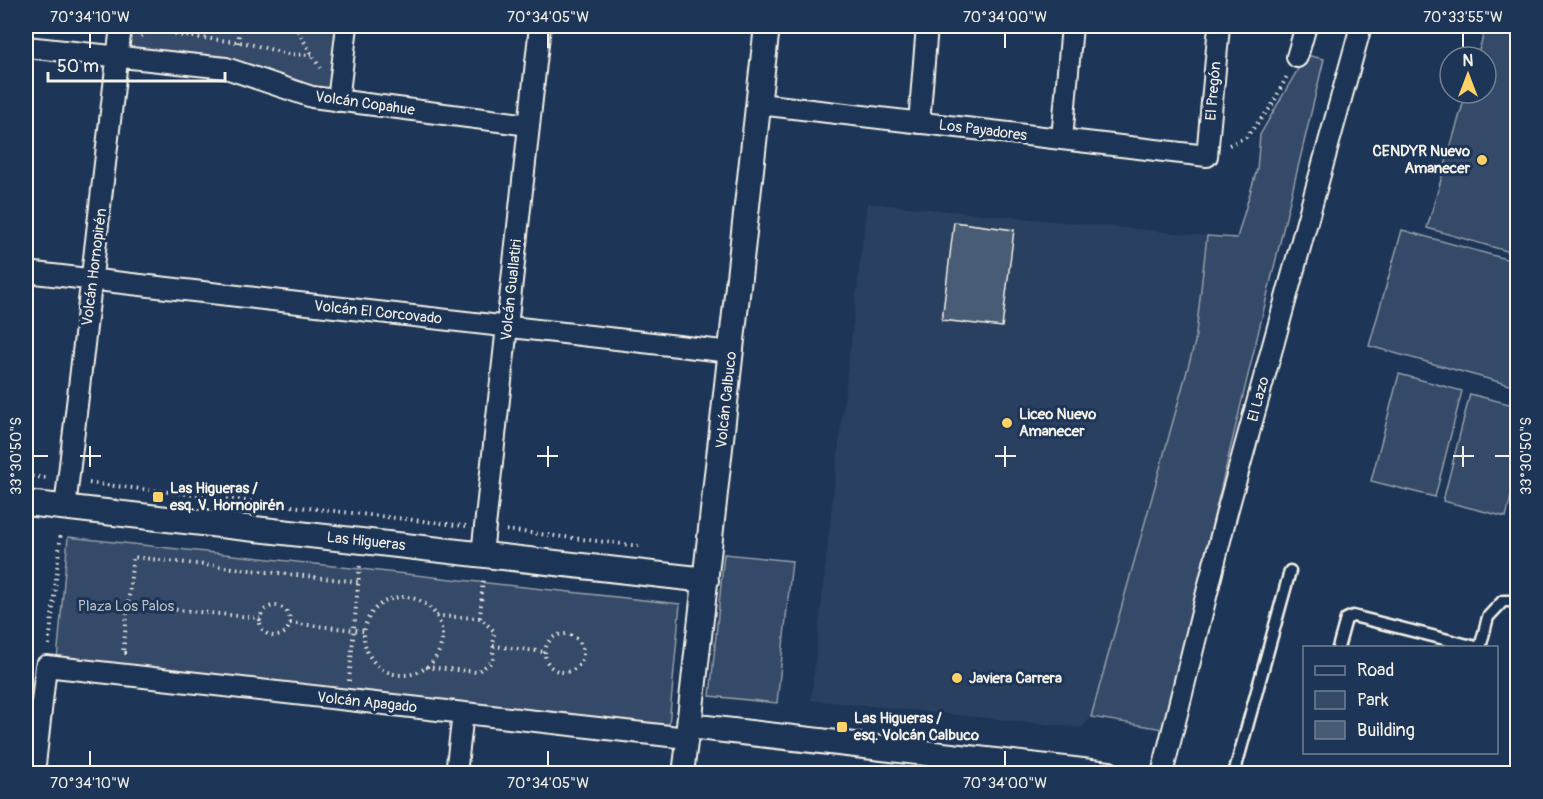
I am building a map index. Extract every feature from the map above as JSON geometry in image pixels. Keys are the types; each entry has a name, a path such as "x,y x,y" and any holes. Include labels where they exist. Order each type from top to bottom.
{"street":[{"name":"Volcán Hornopirén","path":"65,508 122,26"},
{"path":"338,100 347,26"},
{"name":"Volcán Guallatiri","path":"482,566 540,26"},
{"name":"Volcán Calbuco","path":"683,774 767,26"},
{"path":"919,123 927,26"},
{"path":"1062,139 1072,26"},
{"name":"El Pregón","path":"1207,156 1219,26"},
{"path":"1297,57 1306,26"},
{"name":"El Lazo","path":"1162,774 1227,512 1361,26"},
{"name":"Volcán Copahue","path":"26,47 226,68 312,97 529,125"},
{"name":"Los Payadores","path":"759,104 1207,156"},
{"name":"Volcán El Corcovado","path":"26,272 731,352"},
{"name":"Las Higueras","path":"26,503 482,566 706,580"},
{"path":"34,774 46,666"},
{"name":"Volcán Apagado","path":"46,666 463,712 688,732"},
{"path":"456,774 463,712"},
{"path":"688,732 1109,774"}],"lane":[{"path":"1234,774 1290,571"},
{"path":"1481,646 1488,617 1503,601 1518,601"},
{"path":"1339,646 1346,619 1353,616 1472,646"}],"path":[{"path":"166,26 177,35 246,43 288,54 312,55"},
{"path":"295,26 338,100"},
{"path":"1207,156 1246,137 1271,107 1297,57"},
{"path":"26,476 650,547"},
{"path":"46,666 61,532"},
{"path":"123,653 133,557 359,582"},
{"path":"347,700 360,565"},
{"path":"480,618 482,566"},
{"path":"395,598 407,598 428,607 436,616 441,627 440,649 426,667 415,673 402,675 378,666 369,656 364,644 364,631 374,610 384,602 395,598"},
{"path":"128,605 260,618"},
{"path":"278,606 286,610 290,623 285,632 275,636 265,632 260,618 264,609 278,606"},
{"path":"426,667 477,672 493,661 494,632 480,618 436,616"},
{"path":"290,623 364,631"},
{"path":"562,634 579,642 583,654 578,666 568,672 562,672 551,668 545,658 545,652 550,640 562,634"},
{"path":"493,646 545,652"}],"shaded area":[{"name":"Liceo Nuevo Amanecer","path":"867,203 1207,236 1195,342 1091,717 1082,728 811,700"}],"green space":[{"path":"129,26 339,26 332,91 234,63 127,48"},
{"name":"CENDYR Nuevo Amanecer","path":"1486,26 1517,26 1517,254 1427,228 1463,105 1498,105 1498,45 1480,45"},
{"path":"1306,55 1324,59 1163,729 1091,717 1195,342 1207,236 1237,238 1257,169 1260,135"},
{"path":"1402,230 1517,262 1517,387 1369,346"},
{"path":"1399,374 1462,391 1435,497 1371,481"},
{"path":"1470,394 1517,406 1517,473 1506,517 1443,501"},
{"name":"Plaza Los Palos","path":"68,537 680,604 669,725 57,660"},
{"path":"724,554 792,561 777,703 710,696"}],"building":[{"path":"954,222 1014,230 1002,327 942,320"}],"place":[{"name":"CENDYR Nuevo Amanecer","path":"1482,160"},
{"name":"Liceo Nuevo Amanecer","path":"1007,423"},
{"name":"Las Higueras / esq. V. Hornopirén","path":"158,497"},
{"name":"Javiera Carrera","path":"957,678"},
{"name":"Las Higueras / esq. Volcán Calbuco","path":"842,727"}]}
